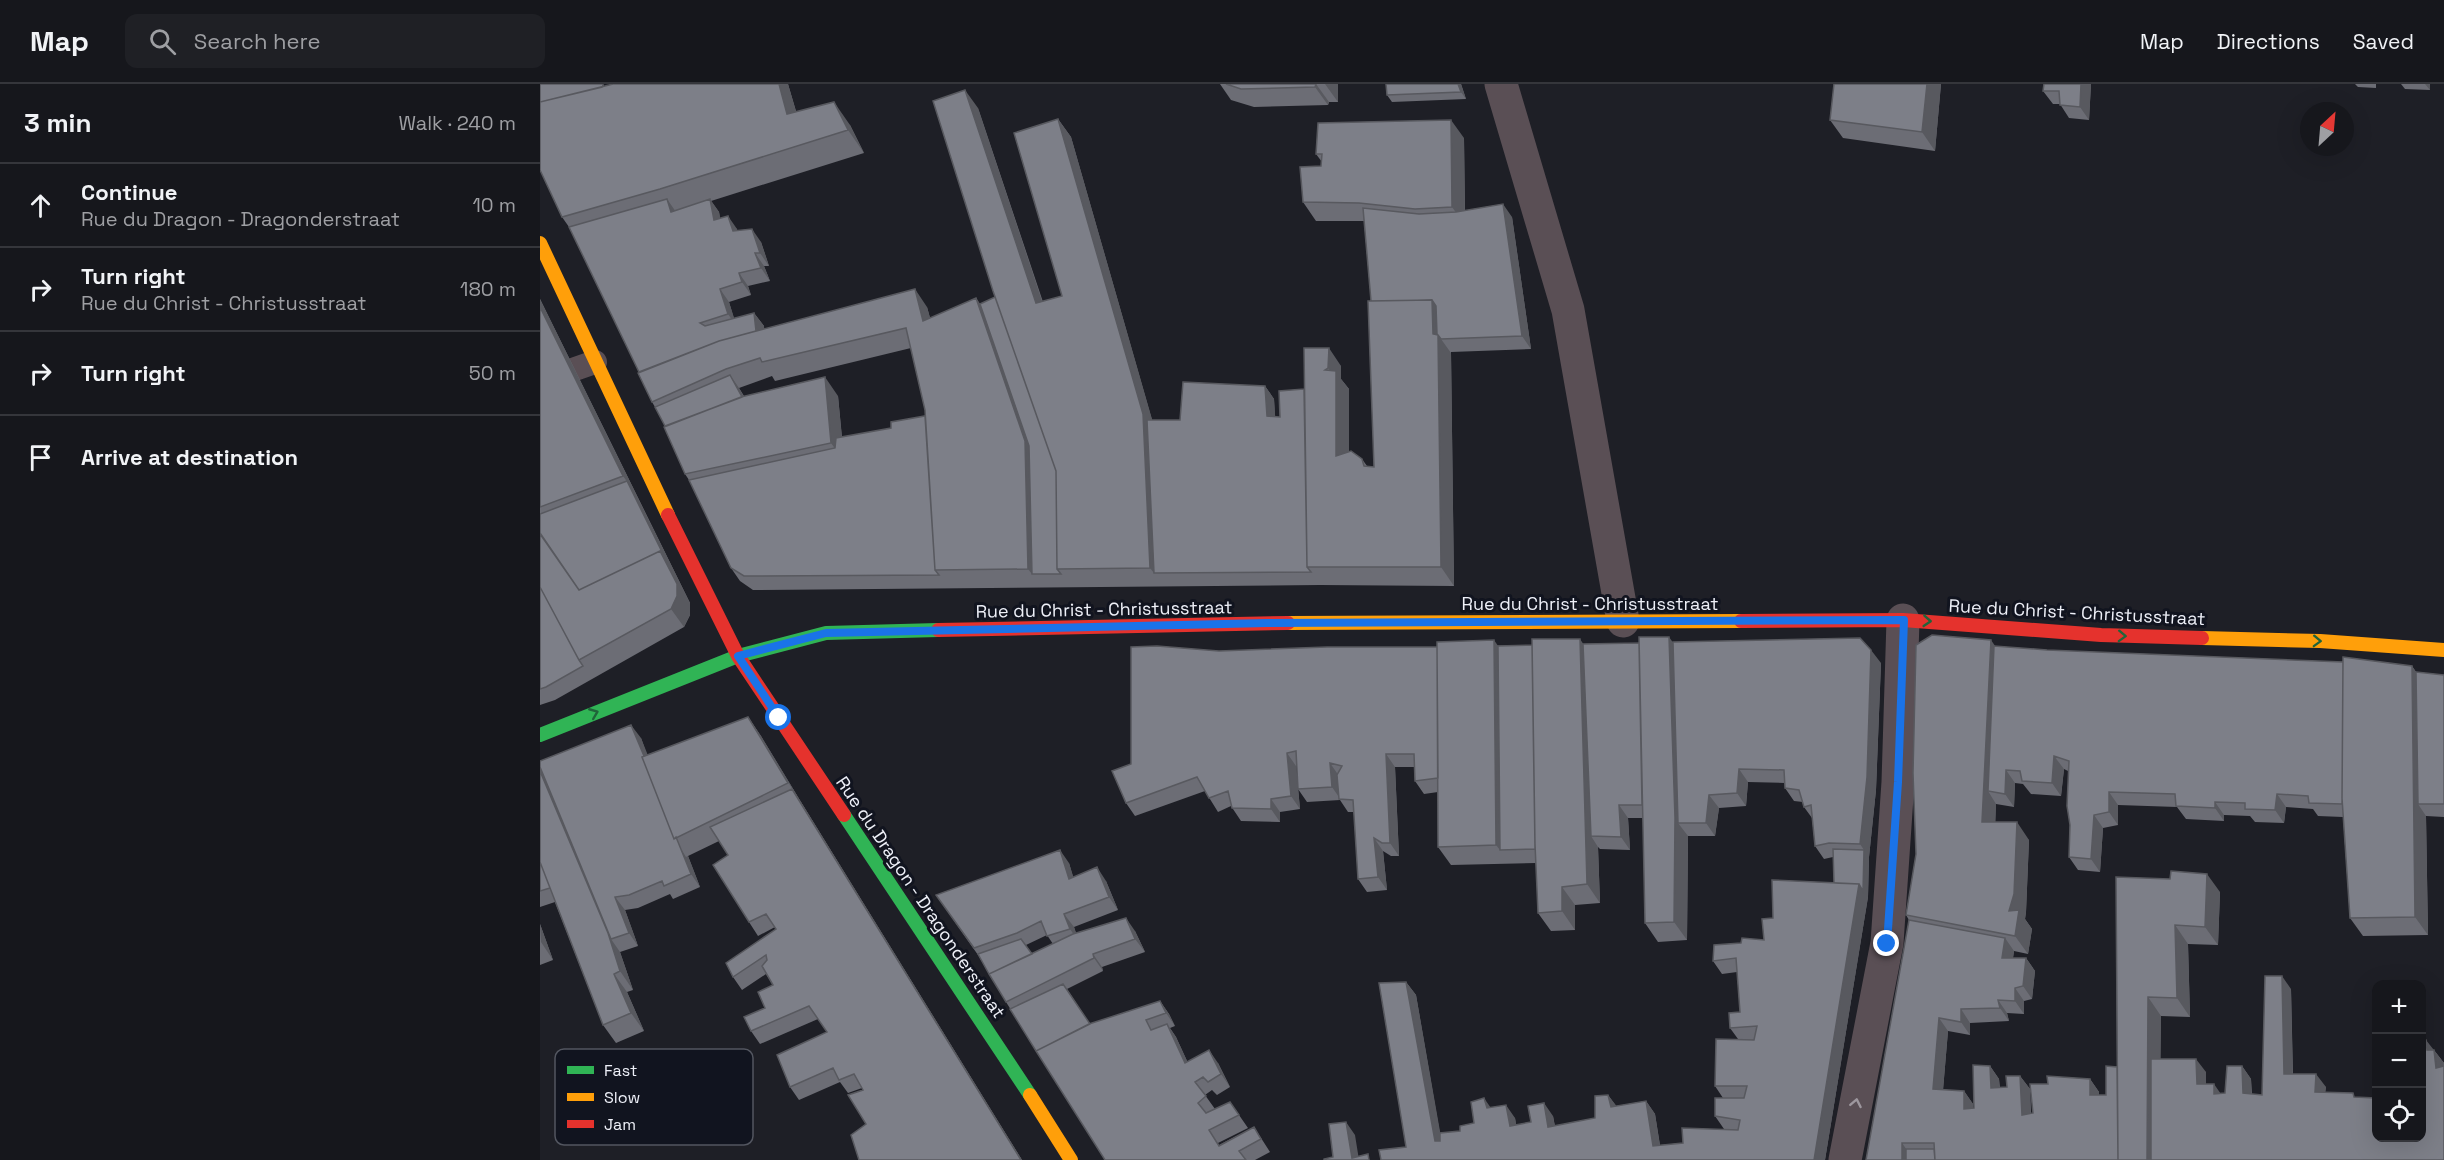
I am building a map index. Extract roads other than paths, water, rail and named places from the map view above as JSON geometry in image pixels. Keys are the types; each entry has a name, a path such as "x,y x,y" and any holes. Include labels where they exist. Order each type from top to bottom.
{"street":[{"path":"1501,84 1568,310 1623,621"},
{"name":"Rue du Dragon - Dragonderstraat","path":"540,243 585,365 738,656 1005,1056 1071,1160"},
{"path":"1845,1160 1887,944 1898,782 1904,620"},
{"name":"Rue du Christ - Christusstraat","path":"540,735 738,656 826,633 1267,623 1904,620 2101,635 2320,641 2444,651"}]}
